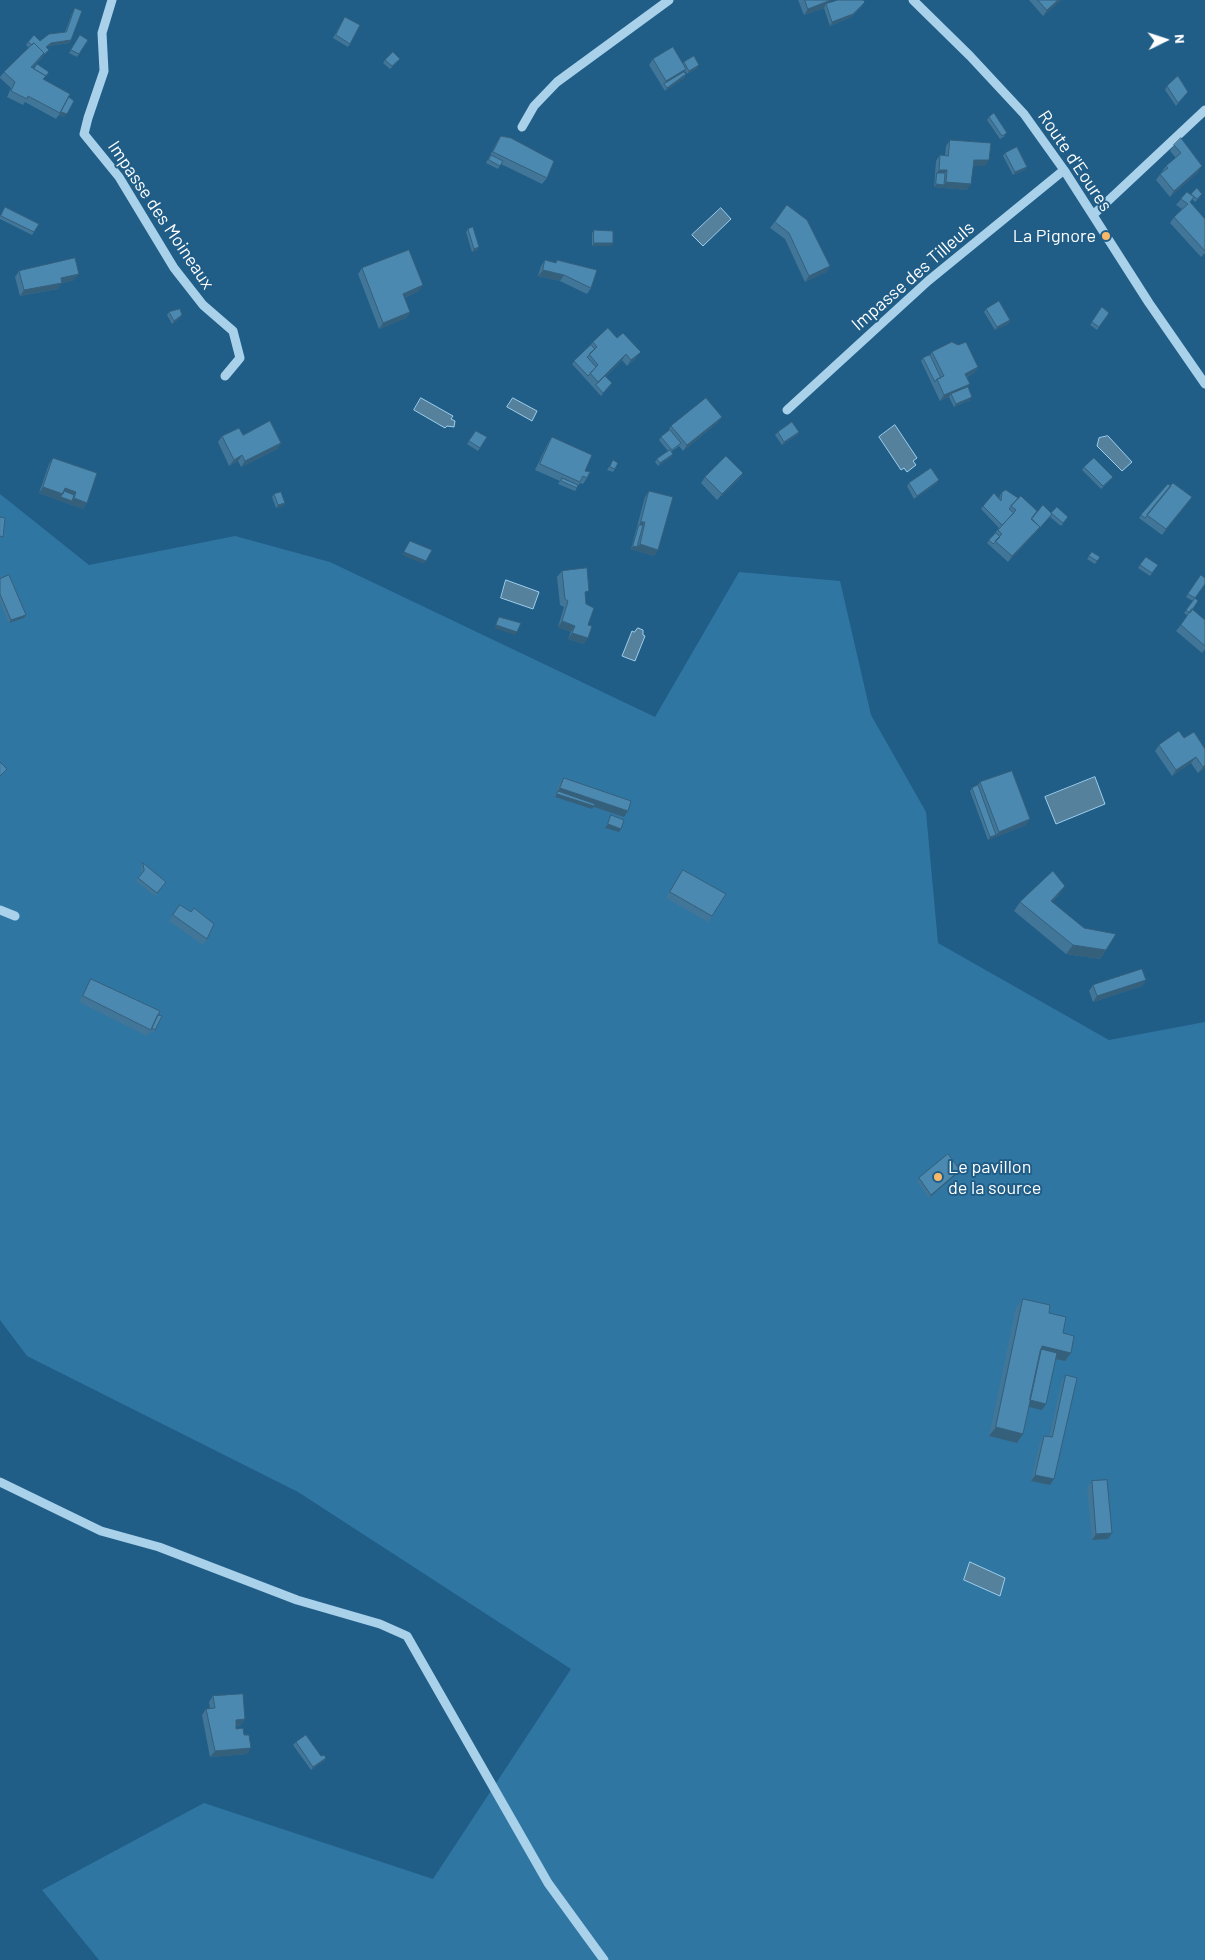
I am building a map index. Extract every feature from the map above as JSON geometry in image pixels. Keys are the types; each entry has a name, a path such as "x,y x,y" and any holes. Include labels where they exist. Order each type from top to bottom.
{"street":[{"name":"Impasse des Moineaux","path":"112,0 102,33 104,72 84,134 119,177 174,268 203,305 233,331 240,358 225,376"},
{"path":"522,127 534,106 557,82 669,0"},
{"name":"Route d'Eoures","path":"913,0 970,56 1024,114 1064,170 1149,304 1205,384"},
{"path":"1093,215 1205,110"},
{"name":"Impasse des Tilleuls","path":"787,410 928,281 1064,170"},
{"path":"0,910 15,916"},
{"path":"0,1482 101,1531 159,1547 296,1600 380,1624 407,1636 548,1883 604,1960"}],"shaded area":[{"path":"721,208 731,219 703,246 692,235"},
{"path":"421,398 453,416 451,419 455,421 454,427 447,426 445,428 414,410"},
{"path":"513,398 537,411 532,421 507,407"},
{"path":"895,425 917,458 913,461 916,465 907,472 904,468 901,470 879,437"},
{"path":"1108,436 1132,462 1122,471 1097,446 1099,438"},
{"path":"0,494 89,565 235,536 330,562 655,717 739,572 840,581 871,715 926,812 938,943 1109,1040 1205,1022 1205,1960 99,1960 42,1890 204,1803 433,1879 571,1669 298,1492 27,1356 0,1320"},
{"path":"506,580 539,592 533,609 501,598"},
{"path":"638,628 643,630 643,635 645,636 635,661 622,656 632,631 634,632"},
{"path":"1095,777 1105,804 1056,824 1045,797"},
{"path":"970,1562 1005,1578 1000,1596 964,1580"}],"building":[{"path":"805,0 831,0 808,9"},
{"path":"838,0 863,0 865,2 853,14 832,22 826,4"},
{"path":"1038,0 1058,0 1047,10"},
{"path":"75,8 82,11 71,40 51,43 46,47 49,50 42,56 44,53 34,43 32,45 28,42 34,35 40,41 49,34 66,32"},
{"path":"345,17 360,25 350,44 336,35"},
{"path":"80,35 88,40 79,54 71,50"},
{"path":"34,43 44,53 31,67 46,76 43,79 70,94 60,113 28,96 27,99 11,91 15,82 4,72"},
{"path":"673,47 686,69 666,81 653,59"},
{"path":"393,52 400,59 392,66 385,60"},
{"path":"694,56 699,65 689,71 684,62"},
{"path":"37,64 49,72 46,76 34,69"},
{"path":"684,72 686,74 667,88 664,84"},
{"path":"1178,76 1188,92 1178,103 1167,86"},
{"path":"69,97 74,101 67,114 61,112"},
{"path":"994,113 1007,133 1002,136 989,117"},
{"path":"501,136 511,138 554,161 547,178 493,152"},
{"path":"1181,138 1202,166 1174,191 1160,174 1181,153 1174,145"},
{"path":"950,140 991,143 989,160 974,160 971,184 946,182 947,170 939,170 940,155 948,156"},
{"path":"1017,147 1027,167 1015,172 1005,153"},
{"path":"491,155 503,161 500,166 489,160"},
{"path":"937,173 945,173 944,185 936,184"},
{"path":"1197,188 1202,194 1197,199 1191,194"},
{"path":"1187,192 1194,197 1190,202 1205,219 1205,251 1174,217 1188,204 1181,199"},
{"path":"787,205 807,220 830,266 809,276 789,233 775,222"},
{"path":"5,207 39,224 34,232 1,216"},
{"path":"473,227 479,247 474,249 468,229"},
{"path":"594,230 613,231 613,243 594,243"},
{"path":"409,250 423,285 403,294 410,312 383,323 362,268"},
{"path":"75,258 79,274 61,278 62,283 24,290 19,271"},
{"path":"545,260 556,263 557,260 597,270 591,288 564,275 543,270"},
{"path":"999,301 1010,320 997,327 986,309"},
{"path":"1102,307 1109,313 1099,327 1092,322"},
{"path":"180,309 182,315 174,321 169,312"},
{"path":"608,328 617,338 623,333 641,352 631,360 626,354 598,382 590,373 598,365 589,354 597,347 593,342"},
{"path":"952,342 958,345 966,342 978,367 965,374 970,384 944,395 937,379 944,376 932,352"},
{"path":"591,345 595,349 587,357 596,367 588,376 574,361"},
{"path":"930,355 941,378 935,382 923,358"},
{"path":"605,376 612,383 603,393 596,385"},
{"path":"968,387 972,397 956,404 951,394"},
{"path":"706,398 722,417 687,445 671,426"},
{"path":"270,421 281,443 245,461 242,455 234,460 222,436 239,428 243,435"},
{"path":"792,422 799,432 784,442 778,432"},
{"path":"670,430 681,443 672,450 661,437"},
{"path":"476,431 487,437 480,448 469,441"},
{"path":"552,437 592,455 585,471 590,472 587,478 583,476 580,482 540,464"},
{"path":"670,450 673,454 660,463 657,459"},
{"path":"726,456 743,473 722,494 705,477"},
{"path":"53,458 97,473 87,503 74,498 76,492 65,488 63,494 43,487"},
{"path":"1094,458 1113,477 1103,486 1084,467"},
{"path":"613,460 618,463 615,469 610,467"},
{"path":"931,468 939,480 917,496 909,483"},
{"path":"562,478 578,485 577,488 561,481"},
{"path":"1173,483 1192,497 1166,529 1147,515"},
{"path":"1168,484 1171,486 1145,518 1141,515"},
{"path":"1006,490 1018,498 1009,509 1014,513 1002,525 983,506 994,493 1001,501 1002,492"},
{"path":"64,491 74,495 72,501 61,497"},
{"path":"649,491 673,497 658,550 640,544 645,522 641,522"},
{"path":"281,492 285,503 278,505 274,494"},
{"path":"1021,496 1037,511 1031,519 1040,527 1012,556 995,541 1002,534 998,530 1016,510 1011,506"},
{"path":"1043,505 1052,514 1038,530 1040,527 1032,519"},
{"path":"1057,507 1068,517 1063,523 1051,513"},
{"path":"0,517 5,518 3,537 0,536"},
{"path":"639,525 643,525 637,547 633,546"},
{"path":"996,533 1000,537 993,544 989,540"},
{"path":"410,541 432,550 426,561 404,552"},
{"path":"1092,552 1100,557 1097,561 1089,556"},
{"path":"1146,557 1158,565 1152,573 1140,565"},
{"path":"587,568 589,591 585,592 586,604 594,608 588,625 592,626 588,638 572,633 575,626 562,621 568,601 565,599 562,571"},
{"path":"9,575 26,615 11,620 0,594 0,579"},
{"path":"1201,575 1205,578 1205,584 1195,598 1188,594"},
{"path":"1195,598 1198,601 1190,613 1186,610"},
{"path":"1192,609 1205,620 1205,646 1181,625"},
{"path":"499,617 521,623 517,632 496,625"},
{"path":"1179,731 1184,738 1194,732 1205,749 1205,765 1203,767 1196,757 1176,770 1159,745"},
{"path":"0,762 7,769 0,776"},
{"path":"1012,771 1030,819 999,832 980,782"},
{"path":"564,778 631,801 628,811 560,788"},
{"path":"978,785 996,835 990,837 972,788"},
{"path":"558,791 595,804 594,806 557,794"},
{"path":"611,815 624,820 621,829 608,824"},
{"path":"143,863 166,882 157,893 138,878 144,871"},
{"path":"683,870 726,894 712,916 670,892"},
{"path":"1053,871 1065,886 1051,901 1084,928 1116,934 1106,950 1073,945 1020,902"},
{"path":"180,905 191,912 194,908 214,924 207,939 173,915"},
{"path":"1142,969 1146,980 1097,996 1093,985"},
{"path":"91,979 160,1011 151,1030 83,996"},
{"path":"158,1015 162,1016 155,1030 152,1028"},
{"name":"Le pavillon de la source","path":"948,1154 960,1170 931,1195 919,1178"},
{"path":"1023,1299 1050,1305 1049,1313 1066,1317 1063,1333 1074,1336 1071,1353 1042,1346 1023,1434 996,1427"},
{"path":"1041,1349 1057,1353 1046,1404 1030,1400"},
{"path":"1066,1375 1077,1378 1054,1479 1035,1475 1044,1436 1052,1437"},
{"path":"1107,1480 1112,1533 1096,1534 1092,1481"},
{"path":"243,1694 245,1719 236,1720 236,1729 243,1728 244,1735 249,1735 251,1748 215,1751 206,1709 215,1708 213,1696"},
{"path":"306,1735 321,1756 324,1755 326,1758 313,1767 296,1742"}],"place":[{"name":"La Pignore","path":"1106,236"},
{"name":"Le pavillon de la source","path":"938,1177"}]}
